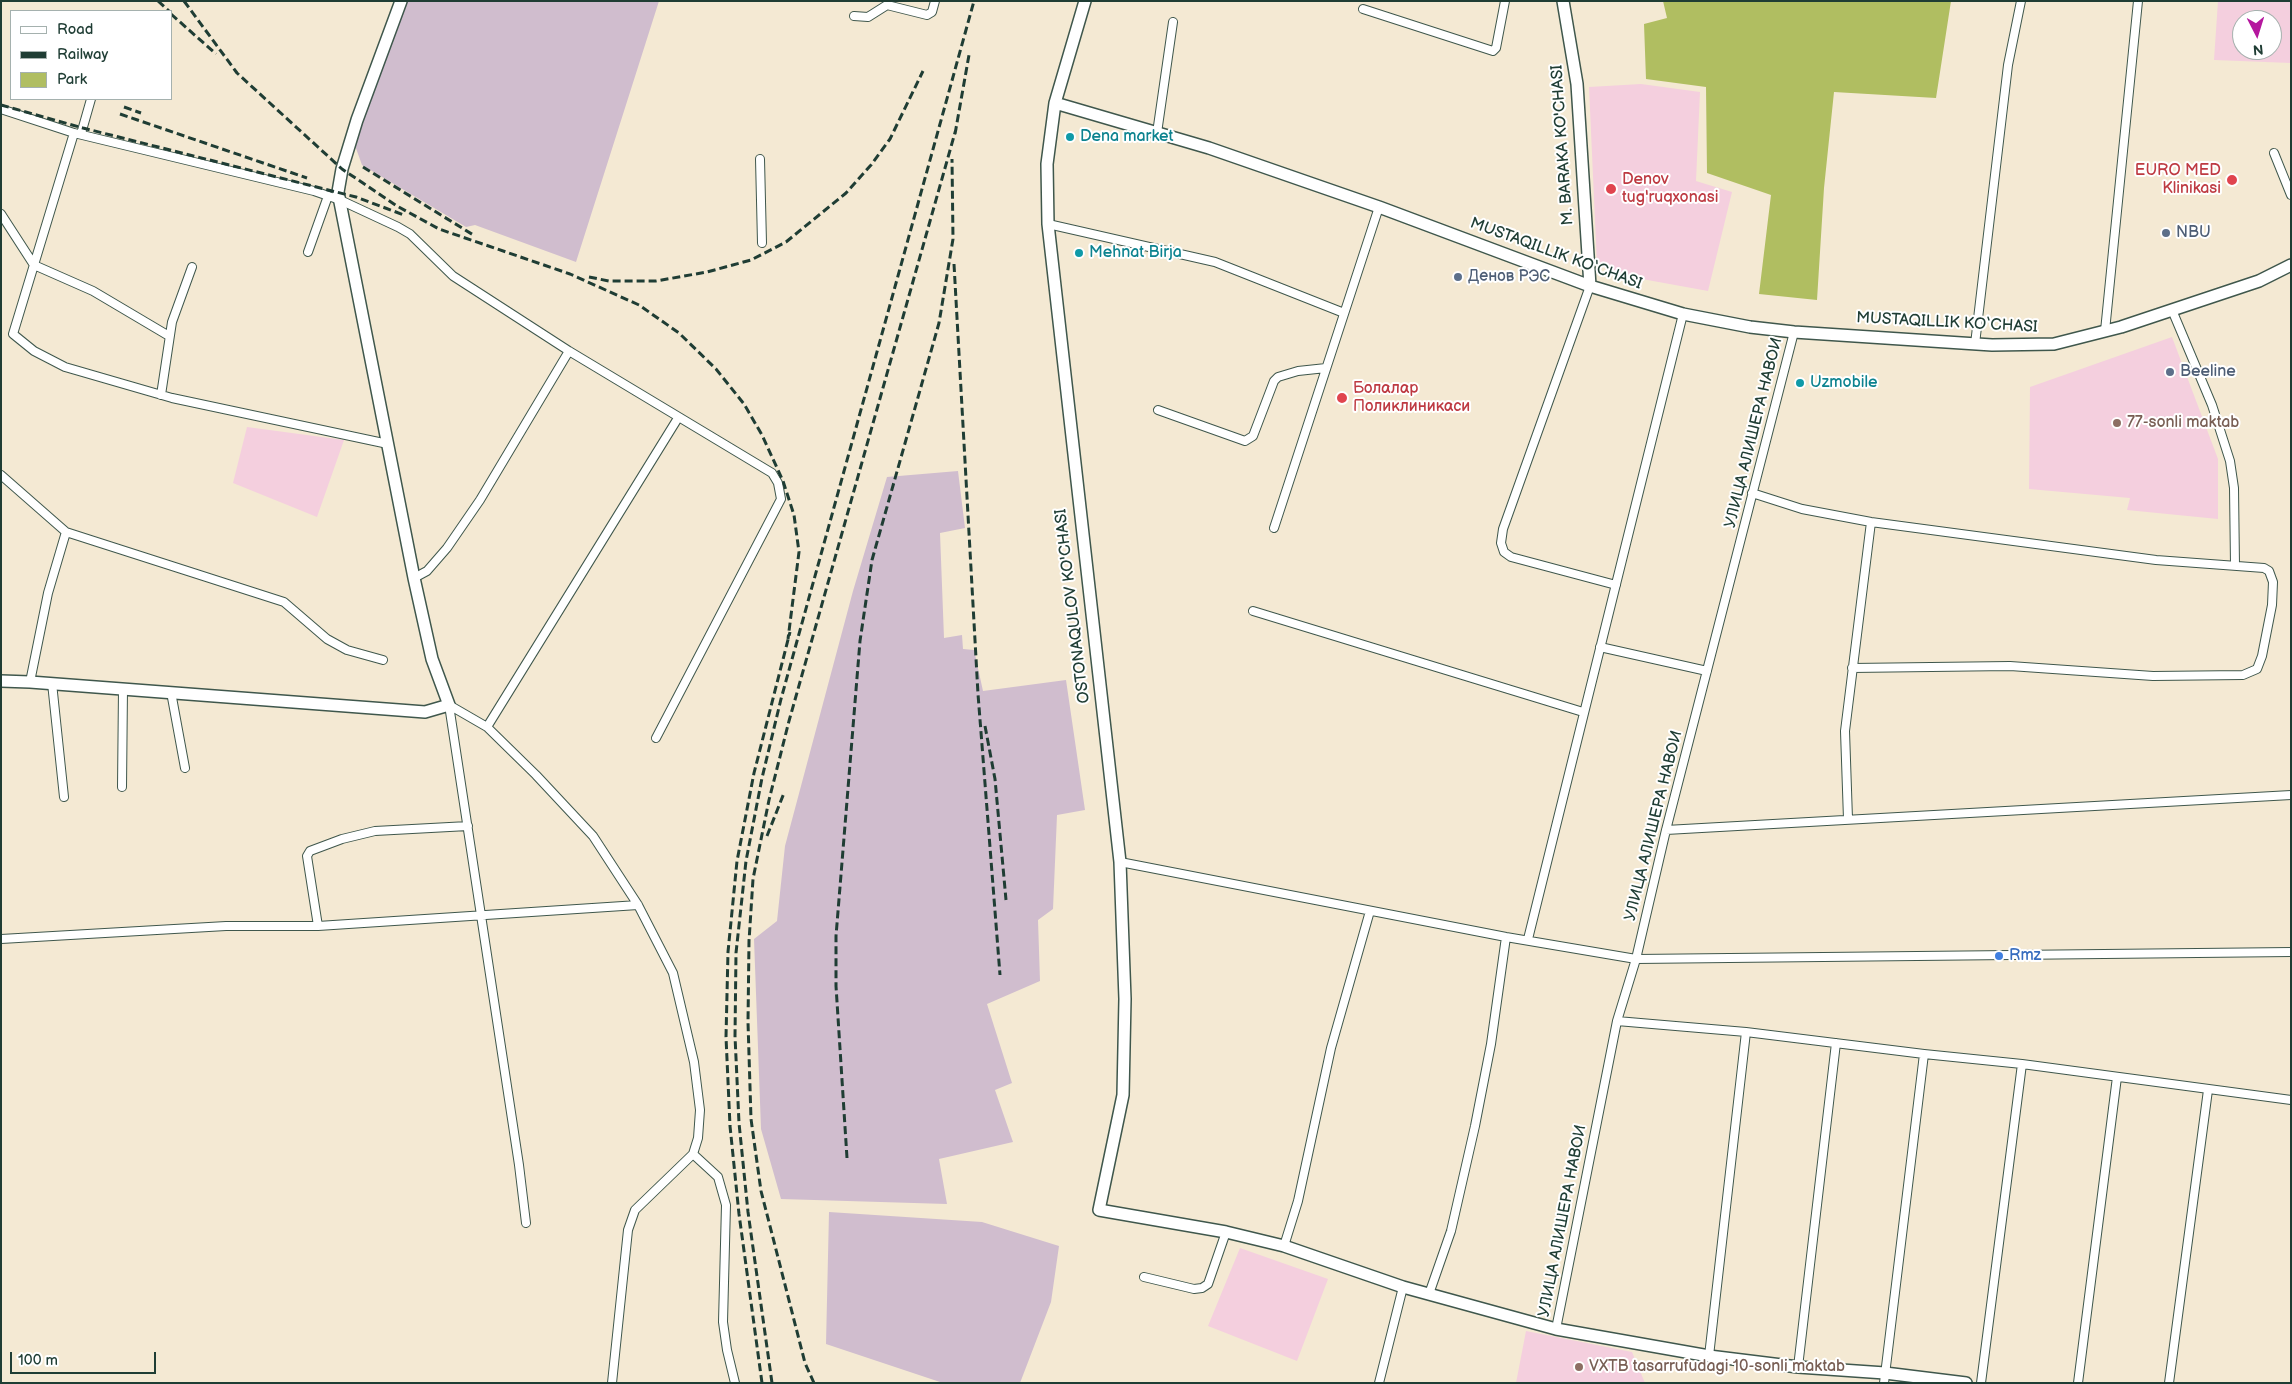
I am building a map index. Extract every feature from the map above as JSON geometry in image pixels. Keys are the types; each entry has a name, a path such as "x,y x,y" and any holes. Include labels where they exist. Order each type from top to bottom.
{"street":[{"path":"401,1 357,120 342,169 338,192 388,444 393,480 414,578 432,659 449,705 520,1166 526,1223"},
{"path":"854,16 870,16 887,6 927,15 933,10 935,1"},
{"name":"OSTONAQULOV KO'CHASI","path":"1085,1 1055,103 1046,164 1048,224 1120,862 1125,999 1122,1096 1099,1210 1226,1232"},
{"name":"M. BARAKA KO'CHASI","path":"1563,1 1577,84 1590,286"},
{"path":"1975,344 2008,65 2021,1"},
{"path":"2106,331 2138,1"},
{"path":"1363,9 1493,51 1496,48 1503,2"},
{"path":"1157,133 1173,22"},
{"path":"91,100 34,264 13,334 34,351 64,367 161,395 334,434 388,444"},
{"name":"MUSTAQILLIK KO‘CHASI","path":"1055,103 1210,148 1379,207 1590,286 1683,314 1750,327 1794,332 1975,344 2054,344 2106,331 2172,310 2259,281 2291,265"},
{"path":"1,109 78,134 340,200 410,234 453,276 569,351 772,473 778,483 780,499 656,738"},
{"path":"2274,153 2291,195"},
{"path":"760,159 762,243"},
{"path":"308,252 328,196"},
{"path":"1274,528 1379,207"},
{"path":"1,214 34,264 93,291 169,336"},
{"path":"1048,224 1126,240 1215,262 1344,313"},
{"path":"161,395 172,322 192,267"},
{"path":"1590,286 1506,520 1501,543 1504,552 1511,557 1616,584"},
{"path":"2172,310 2212,405 2230,461 2234,488 2235,565"},
{"path":"1528,939 1683,314"},
{"name":"УЛИЦА АЛИШЕРА НАВОИ","path":"1556,1329 1617,1021 1636,959 1666,830 1794,332"},
{"path":"414,578 427,571 447,548 480,500 569,351"},
{"path":"1158,410 1240,441 1250,440 1274,381 1285,374 1326,368"},
{"path":"487,727 678,418"},
{"path":"1,475 66,532 284,602 327,638 347,650 383,660"},
{"path":"1752,493 1802,509 1871,522 2156,560 2264,568 2269,571 2273,582 2272,605 2262,656 2252,673 2243,675 2153,676 2010,666 1852,668"},
{"path":"1848,819 1845,731 1871,522"},
{"path":"30,682 48,593 66,532"},
{"path":"1253,611 1583,712"},
{"path":"1600,646 1707,671"},
{"path":"1,681 52,683 425,712 449,705 487,727 536,775 593,836 638,905 673,973 694,1062 700,1110 698,1138 693,1154 635,1210 628,1230 612,1383"},
{"path":"52,683 64,797"},
{"path":"122,788 123,689"},
{"path":"171,692 185,768"},
{"path":"1666,830 2291,795"},
{"path":"318,926 307,856 310,851 342,839 375,831 468,826"},
{"path":"1120,862 1506,937 1528,939 1636,959 2291,952"},
{"path":"1,939 226,926 318,926 481,917 638,905"},
{"path":"1284,1246 1298,1201 1331,1048 1370,910"},
{"path":"1429,1294 1451,1231 1475,1126 1491,1044 1506,937"},
{"path":"1617,1021 1746,1032 2022,1064 2291,1100"},
{"path":"1709,1356 1746,1032"},
{"path":"1798,1367 1836,1043"},
{"path":"1885,1378 1924,1054"},
{"path":"1981,1383 2022,1064"},
{"path":"2078,1383 2117,1077"},
{"path":"2169,1383 2208,1090"},
{"path":"693,1154 718,1177 726,1205 723,1322 735,1383"},
{"path":"1144,1277 1194,1289 1202,1288 1208,1284 1226,1232 1284,1246 1403,1287 1556,1329 1709,1356 1885,1378 1966,1383"},
{"path":"1379,1383 1403,1287"}],"shaded area":[{"path":"406,1 659,1 576,262 475,225 466,227 362,165 353,140"},
{"path":"2218,1 2291,1 2291,63 2214,60"},
{"path":"1641,84 1700,92 1696,181 1732,192 1708,291 1642,279 1597,265 1589,87"},
{"name":"77-sonli maktab","path":"2172,337 2218,459 2218,519 2127,510 2130,498 2029,489 2030,387"},
{"path":"247,427 344,440 317,517 233,483"},
{"path":"958,471 965,528 940,533 944,638 962,635 963,649 974,650 983,691 1066,680 1085,810 1057,815 1053,909 1038,920 1040,981 987,1004 1012,1083 995,1090 1013,1142 939,1159 947,1204 781,1199 761,1129 754,939 777,921 785,846 853,591 887,477"},
{"path":"829,1212 982,1222 1059,1246 1051,1302 1020,1383 943,1383 826,1344"},
{"path":"1240,1248 1328,1279 1297,1361 1208,1326"},
{"name":"VXTB tasarrufudagi 10-sonli maktab","path":"1526,1331 1632,1352 1645,1383 1516,1383"}],"green space":[{"path":"1663,1 1951,1 1936,98 1834,92 1824,188 1817,300 1759,294 1771,195 1707,173 1706,87 1646,79 1644,24 1667,18"}],"railway":[{"path":"158,1 168,10"},
{"path":"184,1 237,73 342,169 397,206 439,229 570,274 639,305 679,333 716,369 744,404 762,435 783,481 794,515 799,552 788,639"},
{"path":"772,1383 748,1212 739,1123 735,1036 736,953 746,861 762,778 781,699 974,1"},
{"path":"172,15 216,54"},
{"path":"955,134 969,55"},
{"path":"589,277 609,281 656,281 707,272 751,260 786,242 846,193 871,165 890,139 923,71"},
{"path":"1,105 83,128 356,197 404,215"},
{"path":"124,107 141,113"},
{"path":"120,114 307,178"},
{"path":"814,1383 805,1363 761,1191 751,1119 748,1022 749,941 753,879 769,800 789,721 956,129"},
{"path":"847,1158 836,986 836,936 860,641 872,560 939,323 953,239 952,159"},
{"path":"363,167 475,236"},
{"path":"954,264 978,694 1000,975"},
{"path":"762,1383 739,1214 730,1126 726,1037 728,952 737,861 754,773 790,632"},
{"path":"985,726 995,779 1006,900"},
{"path":"767,836 784,793"}],"place":[{"name":"Dena market","path":"1070,137"},
{"name":"EURO MED Klinikasi","path":"2232,180"},
{"name":"Denov tug'ruqxonasi","path":"1611,189"},
{"name":"NBU","path":"2166,233"},
{"name":"Mehnat Birja","path":"1079,253"},
{"name":"Денов РЭС","path":"1458,277"},
{"name":"Beeline","path":"2170,372"},
{"name":"Uzmobile","path":"1800,383"},
{"name":"Болалар Поликлиникаси","path":"1342,398"},
{"name":"77-sonli maktab","path":"2117,423"},
{"name":"Rmz","path":"1999,956"},
{"name":"VXTB tasarrufudagi 10-sonli maktab","path":"1579,1367"}]}
